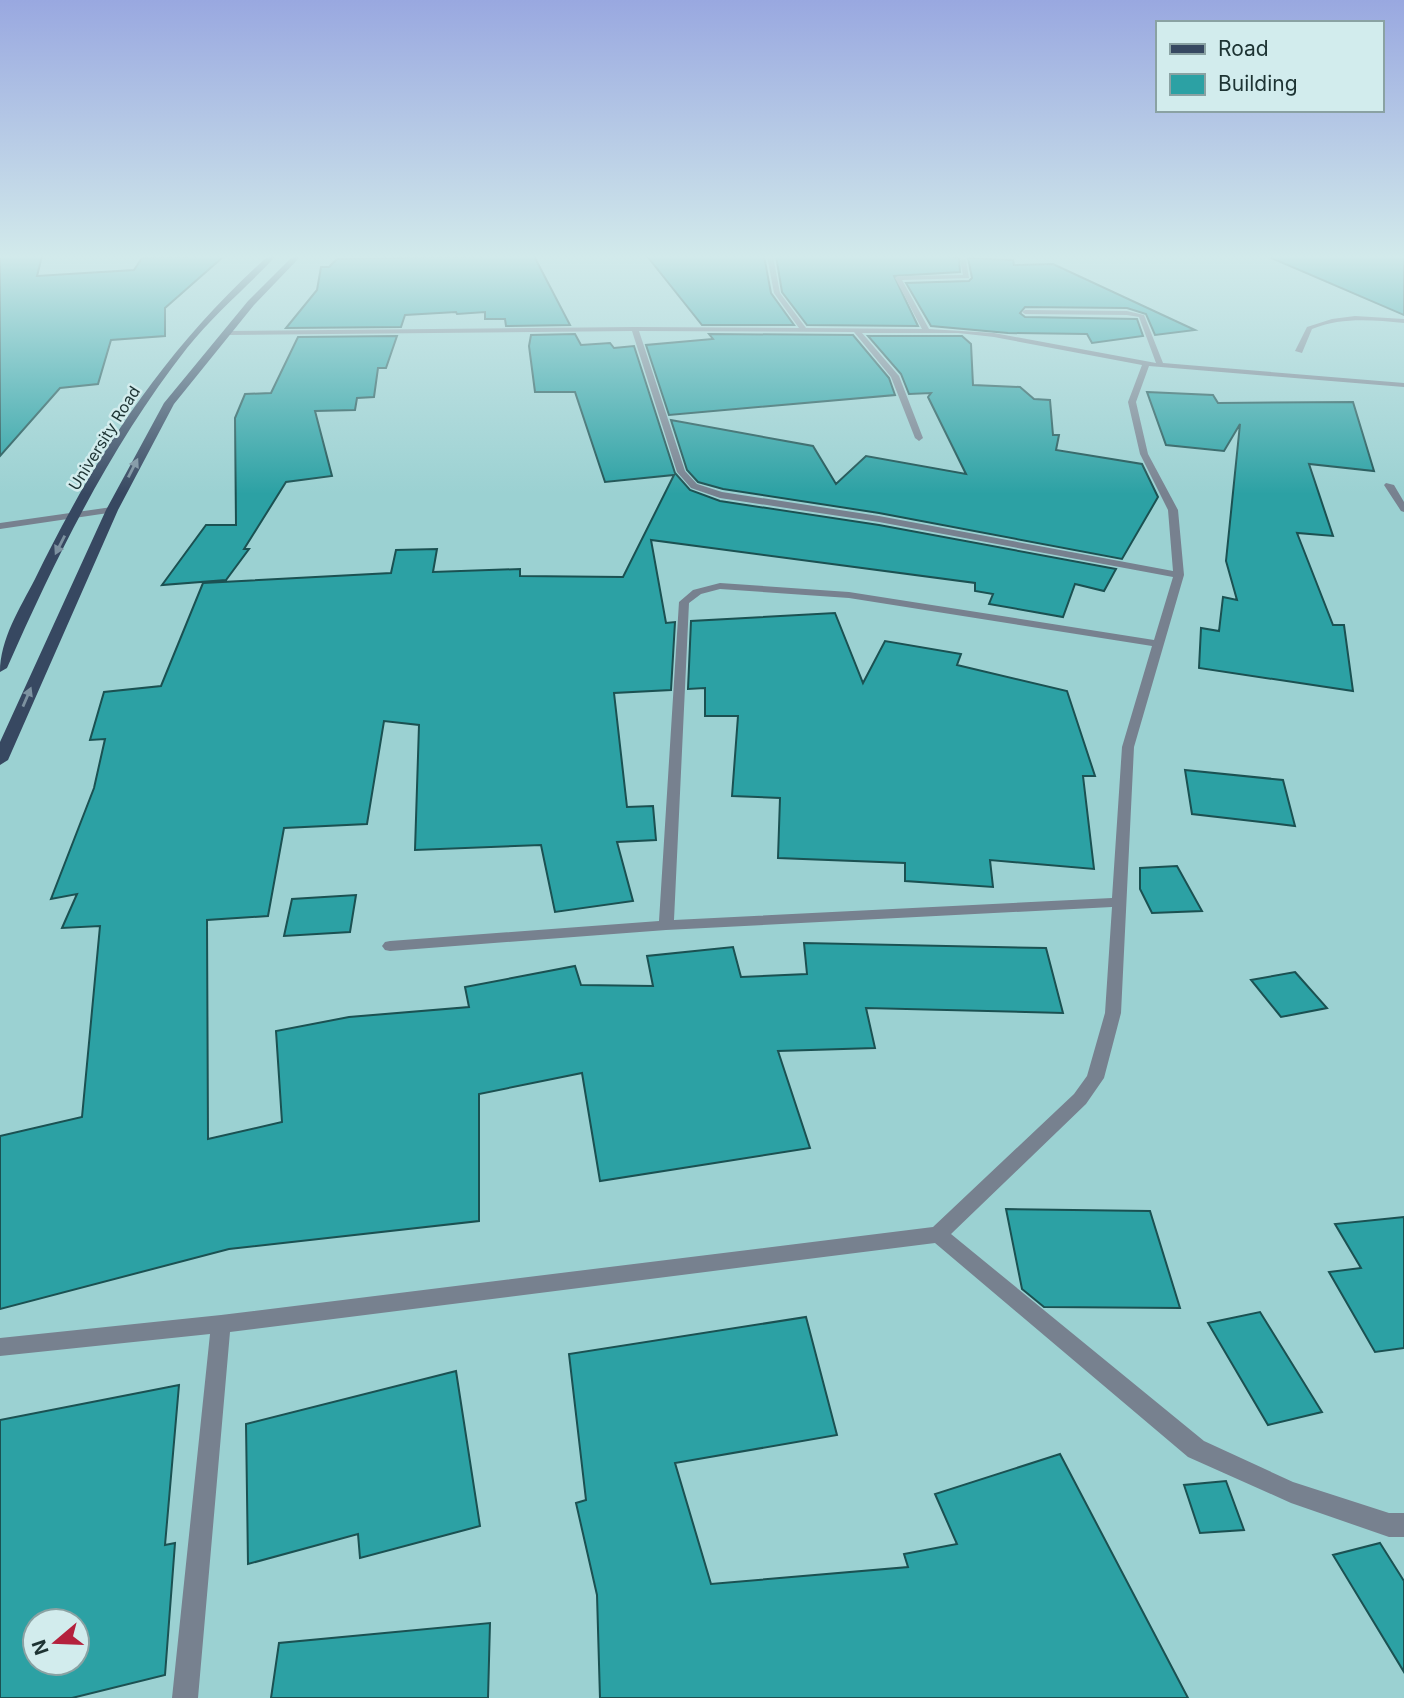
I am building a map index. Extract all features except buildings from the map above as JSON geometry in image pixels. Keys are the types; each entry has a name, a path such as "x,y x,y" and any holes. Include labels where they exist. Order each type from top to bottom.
{"main road":[{"name":"University Road","path":"0,668 104,461 149,393 194,335"},
{"name":"University Road","path":"0,760 112,510 169,403 224,335"}],"street":[{"path":"637,335 681,472 694,486 720,495 879,519 1179,576"},
{"path":"861,335 895,376 919,438"},
{"path":"995,335 1153,364 1342,382 1404,385"},
{"path":"0,1347 221,1324 938,1234 1080,1099 1095,1078 1114,1013 1128,747 1179,576 1172,510 1144,454 1132,402 1153,364 1147,335"},
{"path":"1299,351 1306,335"},
{"path":"1389,485 1404,509"},
{"name":"University Road","path":"76,514 112,510"},
{"path":"0,526 76,514"},
{"path":"666,925 684,602 698,593 720,586 849,596 1158,644"},
{"path":"390,946 666,925 1120,902"},
{"path":"938,1234 1196,1449 1291,1492 1389,1525 1404,1524"},
{"path":"186,1698 221,1324"}]}
